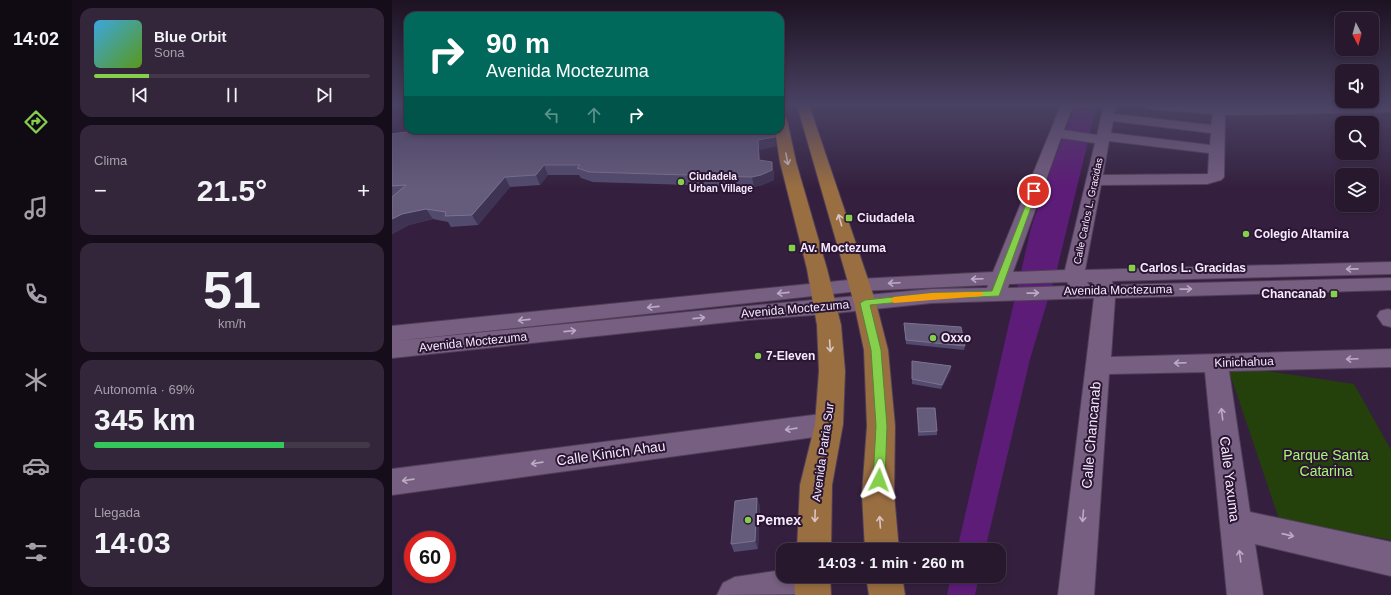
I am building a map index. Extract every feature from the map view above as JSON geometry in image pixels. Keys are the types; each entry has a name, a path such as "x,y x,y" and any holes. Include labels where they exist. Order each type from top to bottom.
{"main road":[{"path":"811,133 832,194 862,294 876,350 882,426 878,494 882,543"},
{"name":"Avenida Patria Sur","path":"783,134 791,175 824,298 829,325 832,371 829,424 816,485 814,543"},
{"path":"885,583 887,595"}],"street":[{"path":"1004,285 1059,133 1216,150"},
{"name":"Calle Carlos L. Gracidas","path":"1069,284 1095,180 1102,133"},
{"path":"1095,180 1207,179 1216,177 1217,133"},
{"name":"Avenida Moctezuma","path":"392,334 862,294 932,296 1004,285 1103,283 1391,268"},
{"name":"Avenida Moctezuma","path":"1103,283 1391,284"},
{"name":"Calle Chancanab","path":"1076,595 1098,366 1103,283"},
{"name":"Avenida Moctezuma","path":"392,350 748,312 824,298"},
{"name":"Kinichahua","path":"1098,366 1391,358"},
{"name":"Calle Yaxuma","path":"1216,362 1246,595"},
{"name":"Calle Kinich Ahau","path":"392,482 829,424"},
{"path":"1236,524 1391,559"},
{"path":"734,595 784,583"}],"green space":[{"name":"Parque Santa Catarina","path":"1227,365 1354,384 1391,450 1391,540 1279,519"}],"shaded area":[{"path":"1065,133 1090,133 1057,269 1030,359 987,543 959,543 1031,228"},
{"path":"950,583 978,583 975,595 947,595"}],"building":[{"name":"Ciudadela Urban Village","path":"404,133 404,134 774,134 775,137 758,140 759,160 772,162 772,170 752,177 589,172 577,168 580,165 544,165 536,175 505,177 472,215 445,216 446,212 426,209 402,214 392,219 392,197 406,185 392,186 392,134"},
{"name":"Oxxo","path":"904,323 961,327 965,346 906,340"},
{"name":"Oxxo","path":"912,361 951,366 942,385 912,379"},
{"path":"917,408 935,408 937,431 919,432"},
{"name":"Pemex","path":"757,498 755,541 731,544 735,501"}],"slow traffic":[{"path":"894,300 932,296 978,294"}],"place":[{"name":"Ciudadela Urban Village","path":"681,182"},
{"name":"Ciudadela","path":"849,218"},
{"name":"Colegio Altamira","path":"1246,234"},
{"name":"Av. Moctezuma","path":"792,248"},
{"name":"Carlos L. Gracidas","path":"1132,268"},
{"name":"Chancanab","path":"1334,294"},
{"name":"Oxxo","path":"933,338"},
{"name":"7-Eleven","path":"758,356"},
{"name":"Pemex","path":"748,520"}],"route":[{"path":"879,480 882,426 876,350 865,303 932,296 996,294 1034,191"}]}
